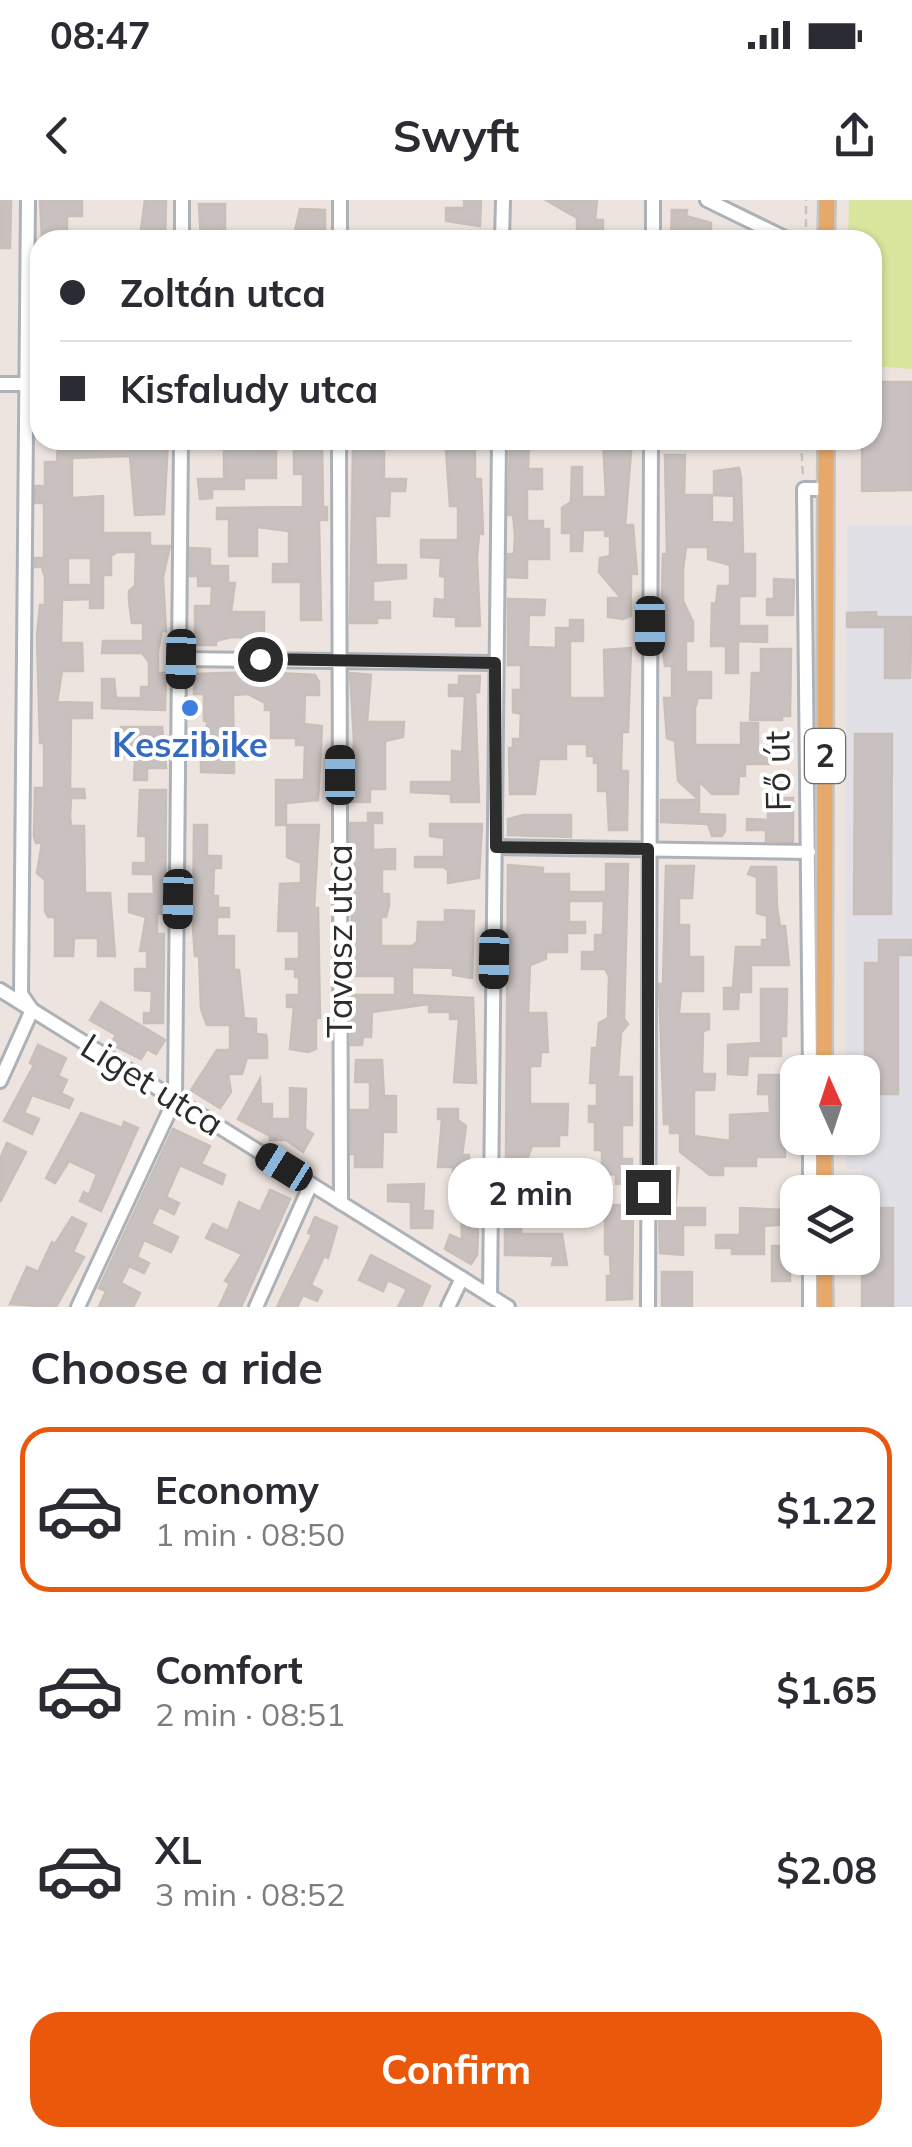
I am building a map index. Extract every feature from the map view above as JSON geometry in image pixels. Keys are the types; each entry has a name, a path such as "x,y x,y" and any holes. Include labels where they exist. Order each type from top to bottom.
{"main road":[{"path":"826,230 827,200"},
{"name":"Fő út","path":"824,1055 826,450"},
{"path":"824,1275 824,1307"}],"street":[{"path":"28,200 30,261"},
{"path":"182,200 182,230"},
{"path":"340,200 340,230"},
{"path":"502,230 503,200"},
{"path":"653,200 653,230"},
{"path":"706,200 768,230"},
{"path":"0,384 30,384"},
{"path":"0,1081 32,1010 21,994 33,450"},
{"path":"78,1307 175,1099 181,450"},
{"name":"Tavasz utca","path":"339,450 341,1202"},
{"path":"490,1296 499,450"},
{"path":"648,1307 651,450"},
{"path":"804,490 826,489"},
{"name":"Fő út","path":"804,490 810,1055"},
{"path":"181,659 339,658 495,663"},
{"path":"496,847 809,852"},
{"name":"Liget utca","path":"0,990 508,1307"},
{"path":"256,1307 312,1184"},
{"path":"810,1275 810,1307"},
{"path":"448,1307 462,1278"}],"path":[{"path":"806,200 806,230"},
{"path":"802,450 804,490"}],"shaded area":[{"path":"847,525 912,525 912,1307 862,1307 862,1275 880,1275 880,1175 861,1175 861,1169 845,1169 845,1155 880,1155 880,1055 845,1055"}],"green space":[{"path":"849,200 912,200 912,369 882,367 882,230 848,230"}],"building":[{"path":"0,200 11,200 10,248 0,248"},
{"path":"40,200 82,200 82,216 67,216 67,230 42,230"},
{"path":"145,200 166,200 165,230 141,230"},
{"path":"464,200 481,200 480,226 446,221 446,208 464,208"},
{"path":"546,200 597,200 595,220 603,220 603,230 577,230 577,218"},
{"path":"199,204 225,204 225,230 200,230"},
{"path":"300,209 325,210 325,230 295,230"},
{"path":"672,210 687,210 686,216 711,223 711,230 671,230"},
{"path":"882,382 912,382 912,490 862,491 862,450 882,450"},
{"path":"58,450 167,450 164,514 135,515 130,456 72,458 72,498 103,496 103,533 150,533 150,546 170,546 163,577 166,631 162,631 158,651 158,673 166,673 165,710 102,708 102,679 114,679 116,698 141,698 141,687 149,687 149,662 142,653 102,653 103,641 143,641 143,623 132,623 129,601 129,591 135,586 136,552 117,552 111,556 111,575 103,575 103,608 90,608 90,599 62,600 61,643 82,643 83,671 62,671 57,702 92,703 92,718 71,718 70,789 84,789 85,798 71,798 71,826 84,826 85,893 110,893 115,956 98,956 98,938 74,938 73,956 55,956 55,917 48,917 45,911 45,880 37,873 42,843 36,843 34,836 35,788 44,788 44,743 40,743 37,635 40,605 45,605 45,578 42,567 35,567 35,558 44,558 44,503 35,503 35,486 45,486 45,462 57,462","holes":["68,558 91,558 91,585 68,585"]},
{"path":"224,450 276,451 276,478 244,478 244,489 212,489 212,498 200,499 198,479 224,479"},
{"path":"294,450 322,450 323,507 327,507 327,520 319,520 321,620 301,620 301,582 273,582 273,564 289,564 289,531 257,527 257,556 229,556 229,519 217,519 217,508 303,507 303,474 294,474"},
{"path":"353,450 384,450 384,479 406,479 405,491 390,491 389,516 375,516 376,565 406,565 406,578 373,581 373,602 390,602 390,618 377,618 377,623 350,623"},
{"path":"446,450 475,450 475,479 481,479 483,534 479,534 477,558 480,626 456,626 456,617 434,616 435,599 445,600 441,558 421,557 421,540 458,540 458,506 450,506"},
{"path":"510,450 529,450 528,469 542,469 542,489 527,489 527,521 543,521 543,529 549,529 549,559 527,559 527,578 508,577 508,554 514,554 515,536 513,515 508,515"},
{"path":"604,450 631,450 625,525 633,525 637,574 631,574 631,616 623,619 608,617 608,598 621,598 599,572 600,558 610,556 610,536 605,536 605,530 583,530 582,551 571,551 571,533 562,533 562,508 571,502 572,467 582,467 582,497 606,497"},
{"path":"665,455 685,455 684,495 712,495 712,522 734,523 734,496 714,495 714,471 739,468 741,477 743,554 755,554 755,596 739,596 739,626 767,626 767,642 738,641 738,673 726,673 726,646 711,646 712,603 716,604 718,586 730,586 730,565 708,559 708,547 686,547 683,569 683,601 693,622 693,641 686,641 686,672 711,672 711,698 698,698 695,708 695,745 741,745 741,723 758,723 758,749 769,749 769,764 745,764 745,776 739,776 738,794 712,794 699,781 699,800 678,781 675,741 667,738 664,698 672,698 672,666 665,666 661,635 663,554 667,554"},
{"path":"190,548 210,549 210,566 228,566 228,583 235,583 231,612 264,612 264,638 231,637 216,641 216,645 195,645 195,606 211,606 212,586 198,586 198,576 190,576"},
{"path":"774,579 794,580 793,615 767,615 767,599 774,599"},
{"path":"508,599 545,600 544,615 529,615 528,647 556,648 556,628 570,628 570,620 583,620 583,641 570,641 570,698 605,698 604,650 631,648 628,732 622,732 621,771 628,771 627,830 609,830 607,791 598,791 598,763 594,763 594,756 587,756 587,744 566,744 566,759 539,759 535,794 510,794 509,748 513,748 513,739 520,739 521,714 513,712 513,690 521,690 521,665 508,665"},
{"path":"876,612 876,617 912,617 910,678 885,678 885,627 847,627 847,613"},
{"path":"761,649 791,649 790,716 782,716 782,720 750,720 752,673 761,673"},
{"path":"350,673 371,675 367,722 404,722 403,737 385,741 385,789 370,789 370,802 350,802 354,741"},
{"path":"194,674 315,675 319,682 319,695 305,695 304,724 322,726 318,800 286,803 286,825 276,825 276,780 304,780 305,745 296,745 296,738 271,738 271,710 265,710 265,703 248,694 233,695 234,773 201,772 201,757 207,757 207,721 204,694 194,694"},
{"path":"459,676 480,676 479,692 475,693 479,802 451,802 451,794 411,792 411,782 452,782 452,751 462,752 465,696 449,696 449,685 459,685"},
{"path":"121,727 162,727 166,768 147,768 147,780 134,780 135,757 121,756"},
{"path":"855,734 892,734 891,914 854,914"},
{"path":"140,790 166,790 165,914 157,914 157,934 164,934 163,1023 144,1023 144,1013 151,1013 152,991 135,990 135,969 147,969 147,951 140,951 146,917 129,912 129,894 154,894 153,874 133,874 133,863 146,863 146,836 138,836"},
{"path":"768,798 793,798 793,842 766,841 766,830 747,830 747,819 768,820"},
{"path":"661,800 699,800 699,814 725,815 725,831 722,836 712,836 708,824 661,822"},
{"path":"368,813 382,813 382,823 373,823 373,850 395,849 395,869 382,869 382,894 389,894 389,906 386,917 381,917 381,946 412,946 417,942 418,922 445,922 445,910 474,911 472,978 453,975 453,968 412,967 412,995 473,998 476,1083 454,1082 459,1019 450,1019 450,1012 429,1012 429,1004 372,1012 371,1037 363,1037 362,1045 351,1045 352,995 395,995 395,976 353,976 350,823 368,823"},
{"path":"571,815 571,837 508,835 508,819"},
{"path":"430,824 482,824 479,878 448,883 448,870 443,867 415,867 415,857 444,857 444,838 430,836"},
{"path":"194,825 207,825 207,856 221,856 221,868 214,868 213,896 218,896 218,908 229,908 229,917 217,917 217,936 234,936 234,970 239,970 244,1018 256,1019 256,1034 266,1035 267,1040 267,1058 247,1058 242,1074 228,1074 231,1092 220,1108 191,1090 217,1050 230,1050 230,1025 207,1025 201,1009 199,956 195,956 193,928"},
{"path":"287,825 319,825 314,908 318,908 320,1018 316,1018 316,1049 308,1052 290,1049 294,1007 287,1007 287,995 299,995 299,977 295,977 295,969 286,969 286,959 299,959 299,931 278,931 280,884 301,883 301,863 287,857"},
{"path":"606,864 628,864 624,1019 628,1024 621,1033 618,1077 632,1077 632,1125 622,1125 622,1159 632,1159 632,1184 616,1184 616,1174 602,1175 602,1150 595,1150 595,1122 589,1122 589,1106 597,1106 597,1083 590,1083 592,1048 597,1048 599,1023 608,1018 609,976 605,969 582,969 582,952 595,952 595,935 603,935 604,901 569,901 569,922 585,922 585,933 567,933 567,952 546,952 546,959 530,965 528,1013 546,1013 548,1052 541,1052 540,1066 530,1066 530,1104 568,1104 567,1135 559,1135 559,1146 532,1146 528,1157 506,1157 508,865 543,868 542,874 569,874 569,892 606,892"},
{"path":"666,866 694,866 692,898 679,898 679,925 689,925 689,957 703,957 703,991 681,991 679,1014 709,1014 709,1029 703,1031 702,1074 715,1074 714,1090 694,1090 694,1136 730,1141 730,1115 770,1113 769,1094 758,1094 759,1075 780,1075 780,1155 785,1157 756,1157 756,1166 723,1166 723,1175 710,1175 680,1152 680,1133 670,1133 670,1124 664,1124 659,984 663,984"},
{"path":"751,867 776,867 777,907 780,926 785,926 789,965 751,965 751,992 739,992 738,1009 724,1009 724,988 733,988 736,947 762,947 762,940 767,940 767,916 757,913 757,877 748,874"},
{"path":"879,940 912,940 912,955 898,955 898,1094 880,1094 880,1055 865,1055 865,963 879,963"},
{"path":"761,989 787,989 786,1036 781,1036 781,1055 748,1056 747,1075 728,1074 728,1045 761,1043"},
{"path":"101,1002 165,1040 156,1054 147,1049 141,1059 111,1044 116,1035 90,1020"},
{"path":"38,1045 66,1058 58,1076 67,1080 61,1093 73,1099 69,1108 32,1095 24,1113 39,1119 32,1134 4,1121 34,1065 30,1063"},
{"path":"356,1060 382,1060 384,1096 396,1096 396,1132 383,1132 382,1167 355,1167 355,1154 351,1154 351,1110 370,1110 370,1082 355,1082"},
{"path":"260,1079 261,1104 272,1104 272,1119 290,1119 290,1088 306,1089 305,1129 313,1134 303,1152 286,1140 270,1140 270,1136 238,1119"},
{"path":"438,1109 458,1109 458,1120 466,1126 462,1155 469,1155 471,1214 477,1214 478,1233 477,1255 471,1264 445,1249 450,1235 462,1240 461,1206 453,1206 453,1167 438,1167 442,1119 438,1119"},
{"path":"81,1113 122,1128 124,1122 138,1128 101,1211 80,1201 84,1192 89,1195 97,1174 69,1161 55,1183 46,1178"},
{"path":"173,1129 210,1146 201,1164 225,1175 222,1184 180,1165 166,1197 179,1203 174,1214 159,1207 151,1224 178,1237 171,1252 144,1240 137,1257 149,1263 144,1273 129,1266 121,1283 140,1293 133,1307 99,1307 106,1291 99,1288"},
{"path":"7,1143 26,1152 0,1202 0,1159"},
{"path":"662,1168 679,1168 675,1208 705,1208 705,1225 683,1225 683,1255 660,1253 659,1211 666,1208"},
{"path":"424,1184 423,1211 433,1211 432,1228 411,1228 411,1202 388,1201 388,1185"},
{"path":"270,1190 290,1199 241,1307 219,1307 230,1283 225,1281 242,1254 206,1238 213,1224 228,1231 239,1202 260,1212"},
{"path":"505,1201 522,1201 521,1234 562,1234 567,1265 552,1265 554,1256 505,1255"},
{"path":"605,1205 633,1205 632,1299 607,1300 607,1276 611,1276 610,1255 605,1254"},
{"path":"740,1208 780,1210 780,1225 764,1226 764,1254 732,1254 732,1248 716,1248 716,1235 740,1235"},
{"path":"880,1208 893,1208 893,1307 862,1307 862,1275 880,1275"},
{"path":"72,1217 86,1224 73,1252 84,1257 56,1307 10,1304 27,1267 38,1272 52,1242 55,1244"},
{"path":"315,1217 337,1227 328,1258 324,1256 311,1285 322,1291 317,1301 303,1295 297,1307 277,1307 312,1235 308,1233"},
{"path":"772,1246 780,1246 780,1275 790,1275 790,1281 772,1281"},
{"path":"371,1255 430,1286 421,1307 398,1307 407,1289 388,1280 383,1291 359,1280"},
{"path":"662,1272 692,1272 692,1307 662,1307"}],"place":[{"name":"Keszibike","path":"190,708"}],"route":[{"path":"260,659 495,663 496,847 648,849 648,1192"}]}
